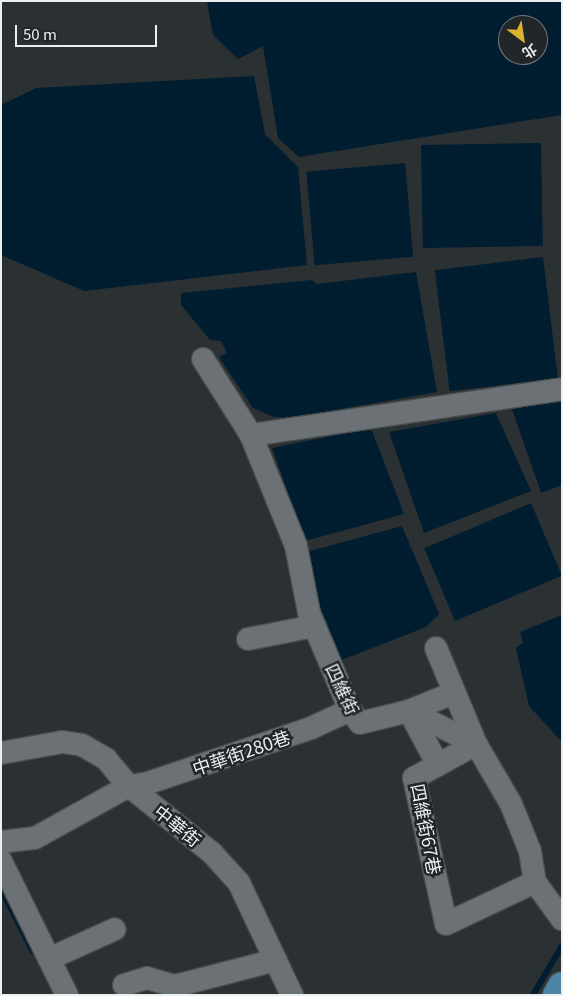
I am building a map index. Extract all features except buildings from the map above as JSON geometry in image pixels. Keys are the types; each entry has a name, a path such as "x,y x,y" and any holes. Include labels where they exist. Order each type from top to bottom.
{"main road":[{"path":"557,995 562,986"}],"street":[{"name":"四維街","path":"203,359 251,435 296,546 314,626 350,710 360,723 409,711"},
{"path":"251,435 562,389"},
{"path":"248,639 314,626"},
{"path":"436,648 453,693 476,744 512,804 530,851 535,882 562,919"},
{"path":"409,711 453,693"},
{"name":"中華街280巷","path":"1,842 35,838 128,786 148,783 302,731 350,710"},
{"path":"409,711 476,744"},
{"path":"409,711 438,765"},
{"name":"中華街","path":"1,754 63,742 82,745 106,759 128,786 212,853 239,883 292,995"},
{"name":"四維街67巷","path":"476,744 414,778 446,924 535,882"},
{"path":"1,861 66,995"},
{"path":"49,959 115,929"},
{"path":"124,985 146,978 175,986 276,960"}],"water":[{"path":"207,1 562,1 562,115 299,157 278,138 263,46 238,59 213,35"},
{"path":"254,76 265,134 298,167 307,265 84,291 1,255 1,105 36,88"},
{"path":"541,143 543,246 423,248 421,145"},
{"path":"405,163 413,257 315,265 306,172"},
{"path":"543,257 558,378 450,391 435,270"},
{"path":"416,272 437,392 290,418 274,417 253,408 219,357 227,353 221,341 210,340 181,305 181,293 312,280 317,284"},
{"path":"562,400 562,485 541,493 512,409"},
{"path":"496,413 531,491 424,533 389,432"},
{"path":"371,428 404,514 305,541 272,448"},
{"path":"531,503 562,576 455,621 424,548"},
{"path":"402,526 439,614 426,627 334,663 303,553"},
{"path":"562,615 562,742 529,706 516,648 523,643 520,632"}],"waterway":[{"path":"1,888 33,951"},
{"path":"533,995 562,946"}]}
